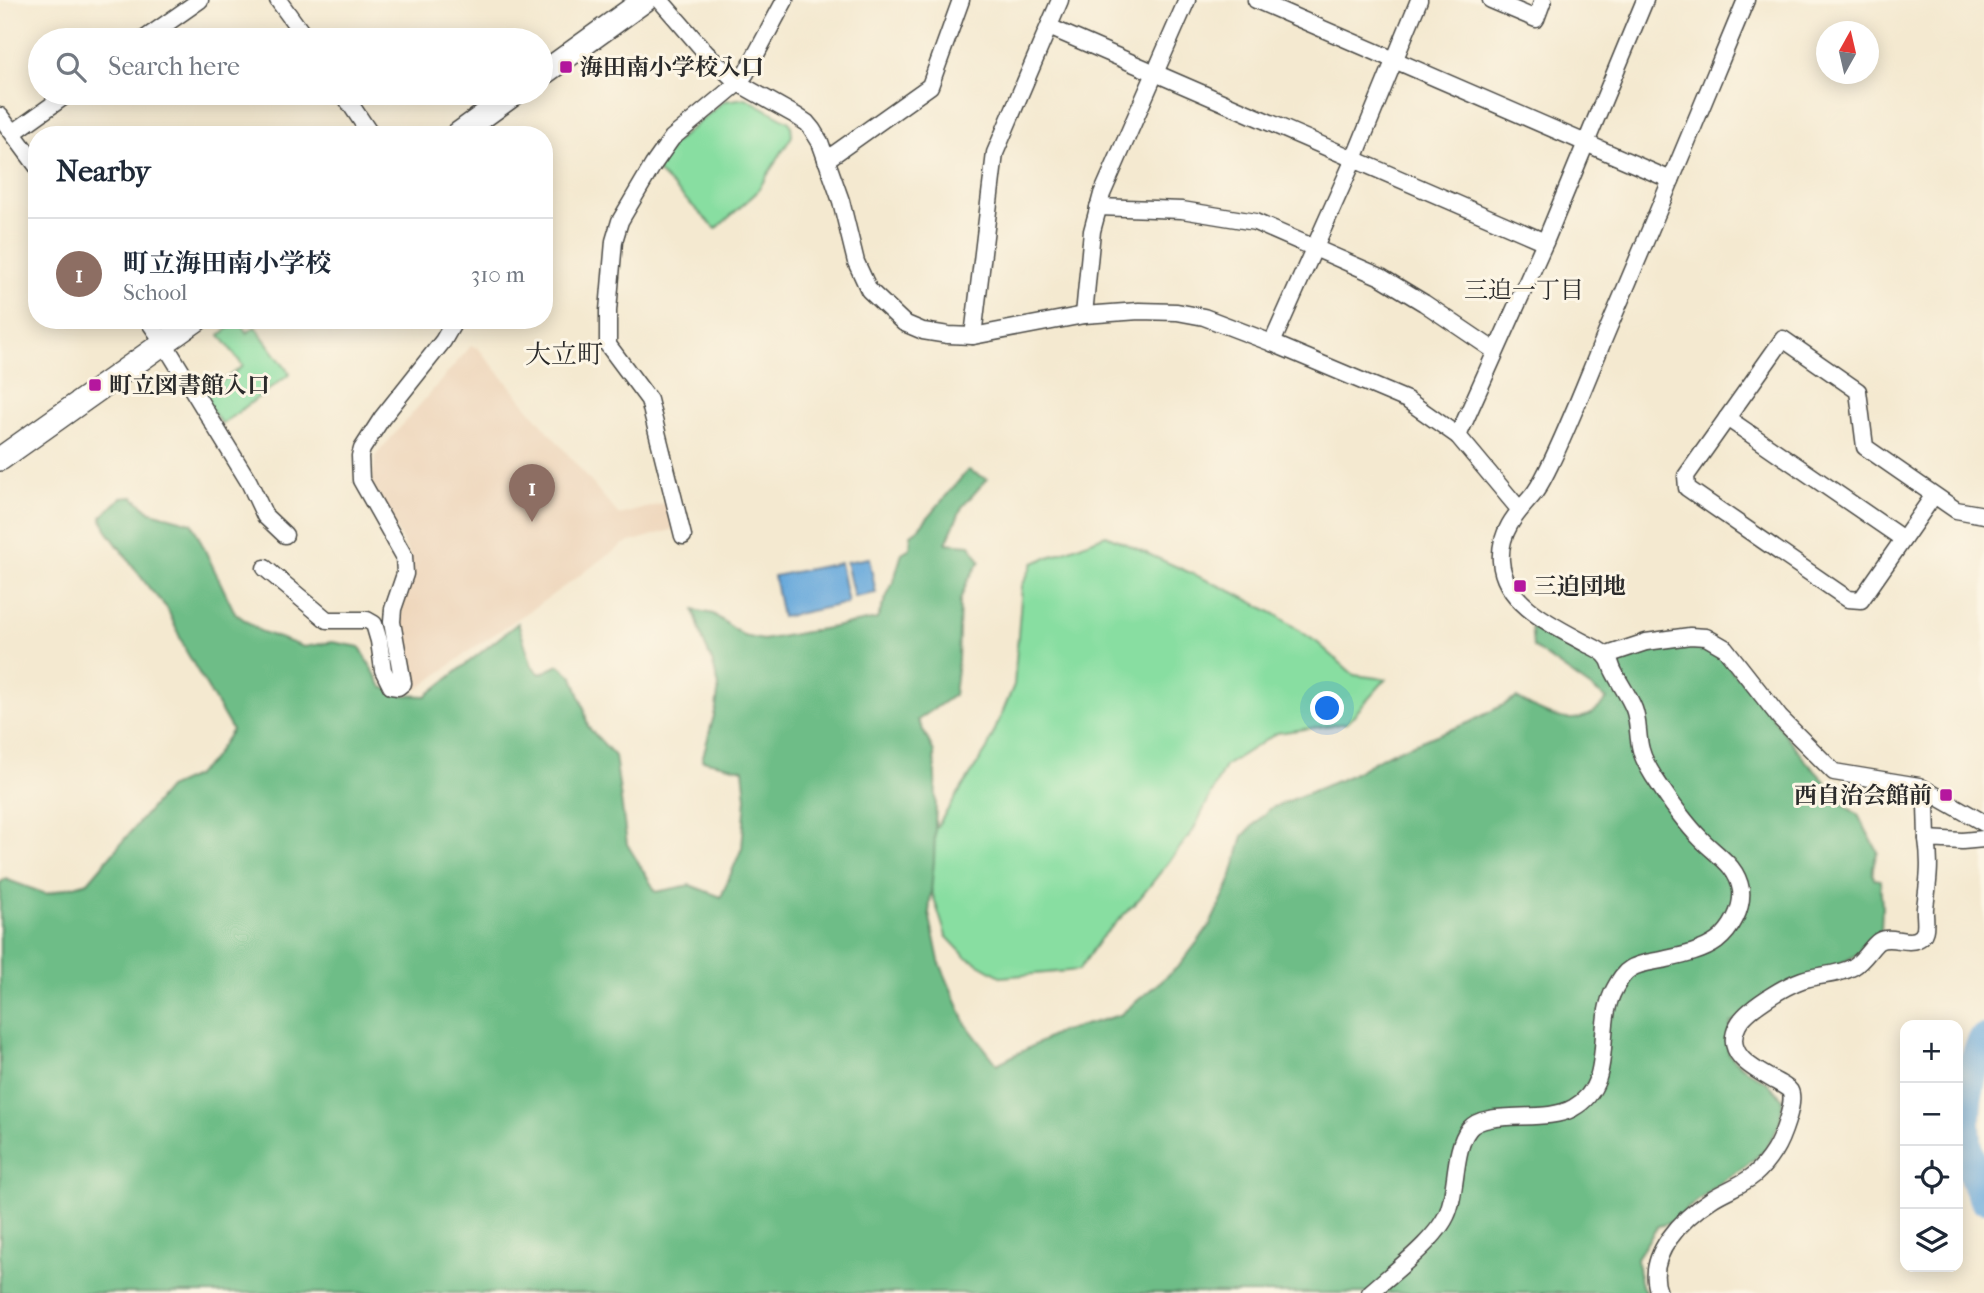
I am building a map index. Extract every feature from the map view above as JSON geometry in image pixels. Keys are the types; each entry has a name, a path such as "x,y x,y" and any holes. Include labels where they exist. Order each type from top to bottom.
{"street":[{"path":"160,28 200,0"},
{"path":"278,0 298,28"},
{"path":"553,66 645,0"},
{"path":"660,0 706,53 738,83 807,123 820,142 841,201 856,262 869,290 904,323 923,331 973,336 1084,315 1139,312 1204,317 1407,400 1458,436 1519,509"},
{"path":"683,536 649,400 608,345 614,241 620,221 672,138 738,83 785,0"},
{"path":"826,160 930,86 961,0"},
{"path":"973,336 995,153 1060,0"},
{"path":"1084,315 1092,231 1102,194 1186,0"},
{"path":"1256,0 1671,180"},
{"path":"1272,343 1354,159 1419,0"},
{"path":"1491,0 1536,19 1544,0"},
{"path":"1458,436 1545,242 1645,0"},
{"path":"1370,1293 1441,1226 1448,1213 1461,1146 1469,1128 1487,1119 1545,1116 1574,1108 1592,1093 1601,1071 1604,1023 1609,997 1621,978 1630,969 1641,964 1679,957 1717,941 1733,923 1737,913 1741,887 1731,866 1701,839 1661,788 1641,750 1634,709 1607,655 1523,605 1503,573 1501,558 1507,528 1519,509 1535,493 1552,460 1746,0"},
{"path":"1049,27 1545,242"},
{"path":"13,133 52,105"},
{"path":"351,105 365,126"},
{"path":"469,126 498,105"},
{"path":"0,116 28,154"},
{"path":"1098,207 1182,210 1255,222 1392,284 1495,351"},
{"path":"154,329 249,482 265,516 285,535"},
{"path":"0,459 183,329"},
{"path":"265,568 327,620 367,620 374,624 383,670 391,686 398,687 402,683 392,622 393,609 405,574 404,556 361,480 360,456 382,418 443,341 449,329"},
{"path":"1934,495 1861,600 1848,599 1687,488 1686,476 1783,339 1858,390 1865,447 1956,510 1984,515"},
{"path":"1727,418 1903,539"},
{"path":"1607,655 1646,642 1690,636 1706,637 1725,649 1780,718 1834,772 1919,786 1984,823"},
{"path":"1659,1293 1657,1267 1672,1235 1709,1201 1754,1175 1775,1150 1793,1099 1789,1089 1742,1060 1734,1045 1738,1024 1760,1002 1803,979 1837,973 1857,965 1879,941 1909,942 1919,939 1924,933 1930,862 1926,804 1928,792"},
{"path":"1927,839 1984,839"}],"shaded area":[{"path":"471,346 478,348 619,515 668,502 674,529 624,544 417,690 407,678 399,630 410,556 371,482 376,455"}],"green space":[{"path":"746,98 789,122 792,136 756,193 716,229 658,172 657,166 672,145 724,101"},
{"path":"228,329 244,329 247,333 256,329 290,374 222,424 201,396 243,366 220,335"},
{"path":"968,470 987,479 962,507 946,543 970,545 980,561 960,600 954,695 918,720 934,752 936,800 929,913 939,961 966,1024 997,1064 1060,1032 1120,1015 1179,966 1209,927 1230,883 1243,836 1269,809 1349,776 1388,754 1470,722 1517,698 1540,711 1564,718 1575,719 1597,710 1607,699 1533,647 1531,623 1544,625 1603,658 1695,642 1720,653 1732,671 1749,686 1804,759 1825,781 1836,799 1858,815 1878,852 1873,872 1874,879 1880,880 1881,932 1864,951 1731,1023 1726,1042 1729,1054 1741,1066 1768,1083 1783,1099 1780,1123 1765,1150 1687,1209 1675,1222 1658,1226 1637,1258 1640,1282 1646,1293 0,1293 0,883 5,879 46,894 88,882 168,788 195,776 212,760 232,730 186,651 167,608 107,531 101,517 121,498 133,497 151,512 192,523 235,613 260,631 304,647 332,642 360,647 382,687 403,695 426,696 518,623 532,666 540,674 559,665 573,677 588,727 615,756 627,844 656,892 690,885 721,897 742,848 746,798 743,769 702,760 719,686 694,610 713,614 744,636 763,640 877,619 902,553 910,548 911,534"},
{"path":"1106,535 1233,592 1275,614 1318,643 1354,675 1386,679 1347,723 1277,733 1225,766 1193,831 1140,898 1101,938 1079,970 1002,977 965,956 946,936 922,860 934,831 987,749 1014,685 1022,586 1033,563"}],"water":[{"path":"869,558 876,593 854,597 846,562"},
{"path":"840,563 848,603 782,617 774,576"}],"waterway":[{"path":"1984,1040 1970,1078 1965,1118 1969,1159 1984,1197"}],"place":[{"name":"海田南小学校入口","path":"566,67"},
{"name":"町立図書館入口","path":"95,385"},
{"name":"町立海田南小学校","path":"532,522"},
{"name":"三迫団地","path":"1520,586"},
{"name":"西自治会館前","path":"1946,795"}],"district":[{"name":"三迫一丁目","path":"1524,290"},
{"name":"大立町","path":"564,354"}]}
